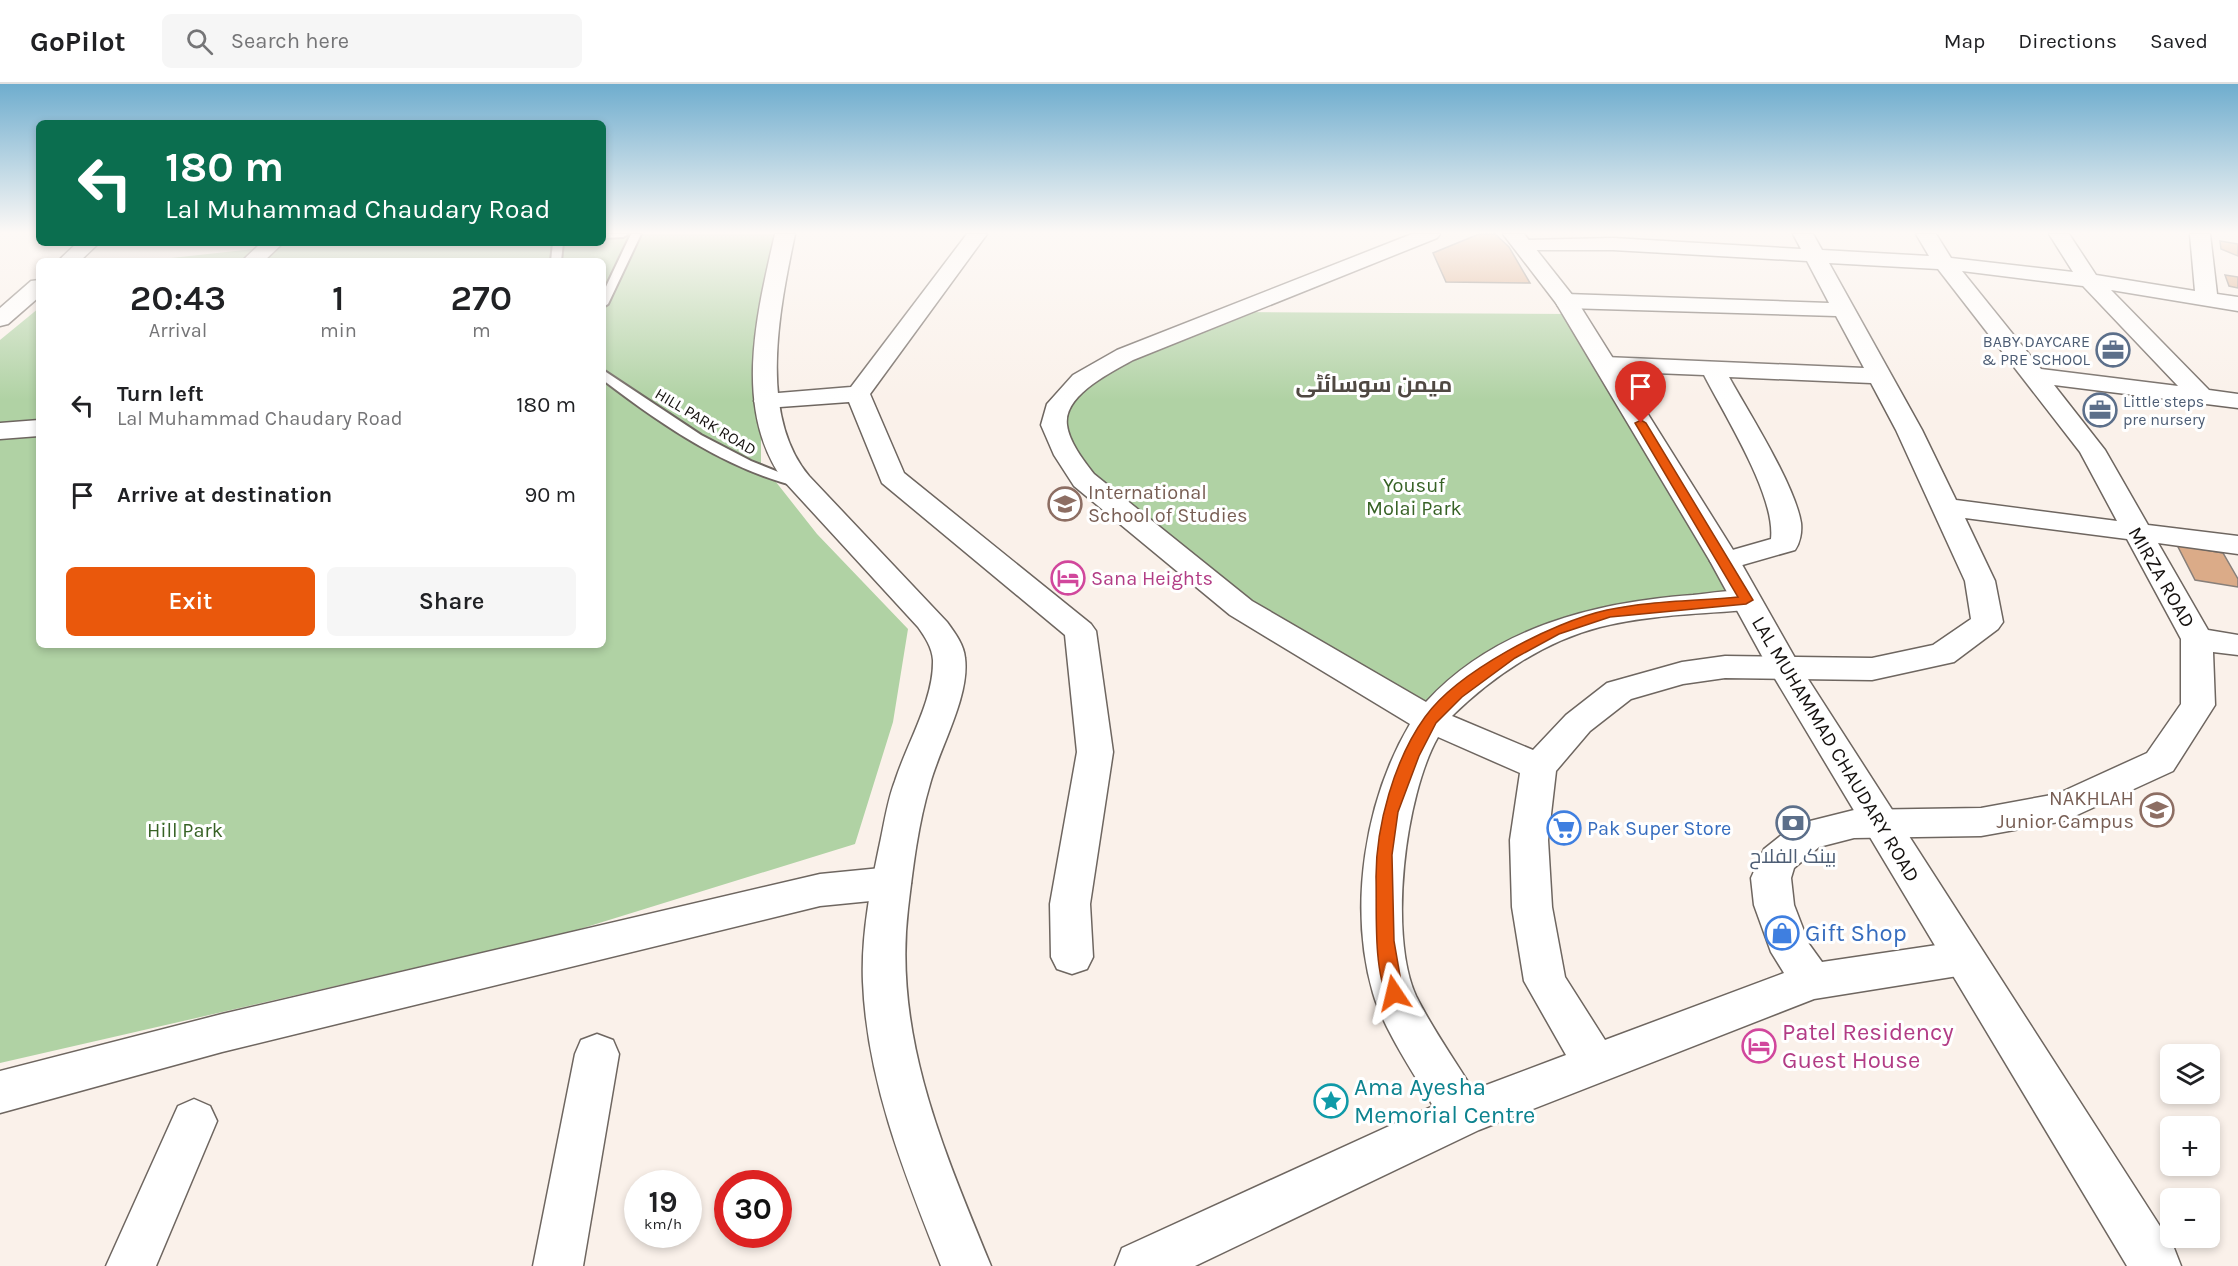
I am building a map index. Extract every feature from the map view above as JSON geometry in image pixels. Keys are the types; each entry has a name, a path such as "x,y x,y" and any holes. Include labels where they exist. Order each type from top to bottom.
{"street":[{"path":"0,319 35,289"},
{"path":"772,289 766,401 770,432 782,459 799,483 874,560 939,634 949,658 945,684 909,792 891,883 884,980 894,1062 926,1169 966,1266"},
{"path":"766,401 858,394 936,289"},
{"path":"1291,289 1125,355 1082,380 1059,404 1054,425 1067,455 1084,480 1118,510 1241,608 1430,720 1539,767"},
{"name":"LAL MUHAMMAD CHAUDARY ROAD","path":"1557,289 1725,561 1784,667 2156,1266"},
{"path":"1595,1063 1545,981 1532,907 1529,840 1539,767 1578,723 1619,691 1682,673 1725,667 1872,669 1943,654 1987,622 1980,581 1909,430 1832,289"},
{"name":"MIRZA ROAD","path":"1812,981 1792,952 1774,905 1771,878 1778,860 1807,835 1854,824 1980,822 2064,807 2160,762 2198,705 2197,639 2092,450 2036,376 1965,289"},
{"path":"2098,289 2202,397"},
{"path":"2146,289 2238,304"},
{"path":"2206,289 2207,299"},
{"path":"1566,301 1844,310"},
{"path":"1605,364 1880,376"},
{"path":"1713,369 1775,488 1787,524 1785,544 1725,561"},
{"path":"2036,376 2238,401"},
{"path":"858,394 892,477 1080,631 1095,752 1070,904 1072,957"},
{"path":"0,431 36,428"},
{"path":"1945,507 2238,545"},
{"path":"1463,1115 1419,1041 1394,993 1385,941 1384,855 1391,812 1412,756 1430,720 1457,694 1511,654 1554,632 1608,614 1746,600"},
{"path":"2197,639 2238,645"},
{"path":"0,1092 222,1033 820,890 891,883"},
{"path":"1140,1266 1463,1115 1812,981 1964,958"},
{"path":"558,1266 597,1054"},
{"path":"131,1266 194,1121"}],"lane":[{"name":"HILL PARK ROAD","path":"606,376 732,459 764,473 799,483"}],"green space":[{"name":"Hill Park","path":"606,289 769,289 761,335 761,463 817,534 908,629 893,722 855,844 567,933 0,1063 0,340 36,310 36,648 606,648"},
{"name":"Yousuf Molai Park","path":"1233,312 1574,314 1740,588 1554,631 1430,720 1241,608 1084,480 1059,404 1082,380"}],"building":[{"path":"2177,545 2223,553 2238,579 2238,587 2195,580"}],"place":[{"name":"BABY DAYCARE & PRE SCHOOL","path":"2113,350"},
{"name":"Little steps pre nursery","path":"2100,410"},
{"name":"International School of Studies","path":"1065,504"},
{"name":"Sana Heights","path":"1068,578"},
{"name":"NAKHLAH Junior Campus","path":"2157,810"},
{"name":"بینک الفلاح","path":"1793,823"},
{"name":"Pak Super Store","path":"1564,828"},
{"name":"Gift Shop","path":"1782,933"},
{"name":"Patel Residency Guest House","path":"1759,1046"},
{"name":"Ama Ayesha Memorial Centre","path":"1331,1101"}],"district":[{"name":"میمن سوسائٹی","path":"1374,384"}],"route":[{"path":"1394,993 1385,941 1384,855 1391,812 1412,756 1430,720 1457,694 1511,654 1554,632 1608,614 1746,600 1725,561 1641,423"}]}
